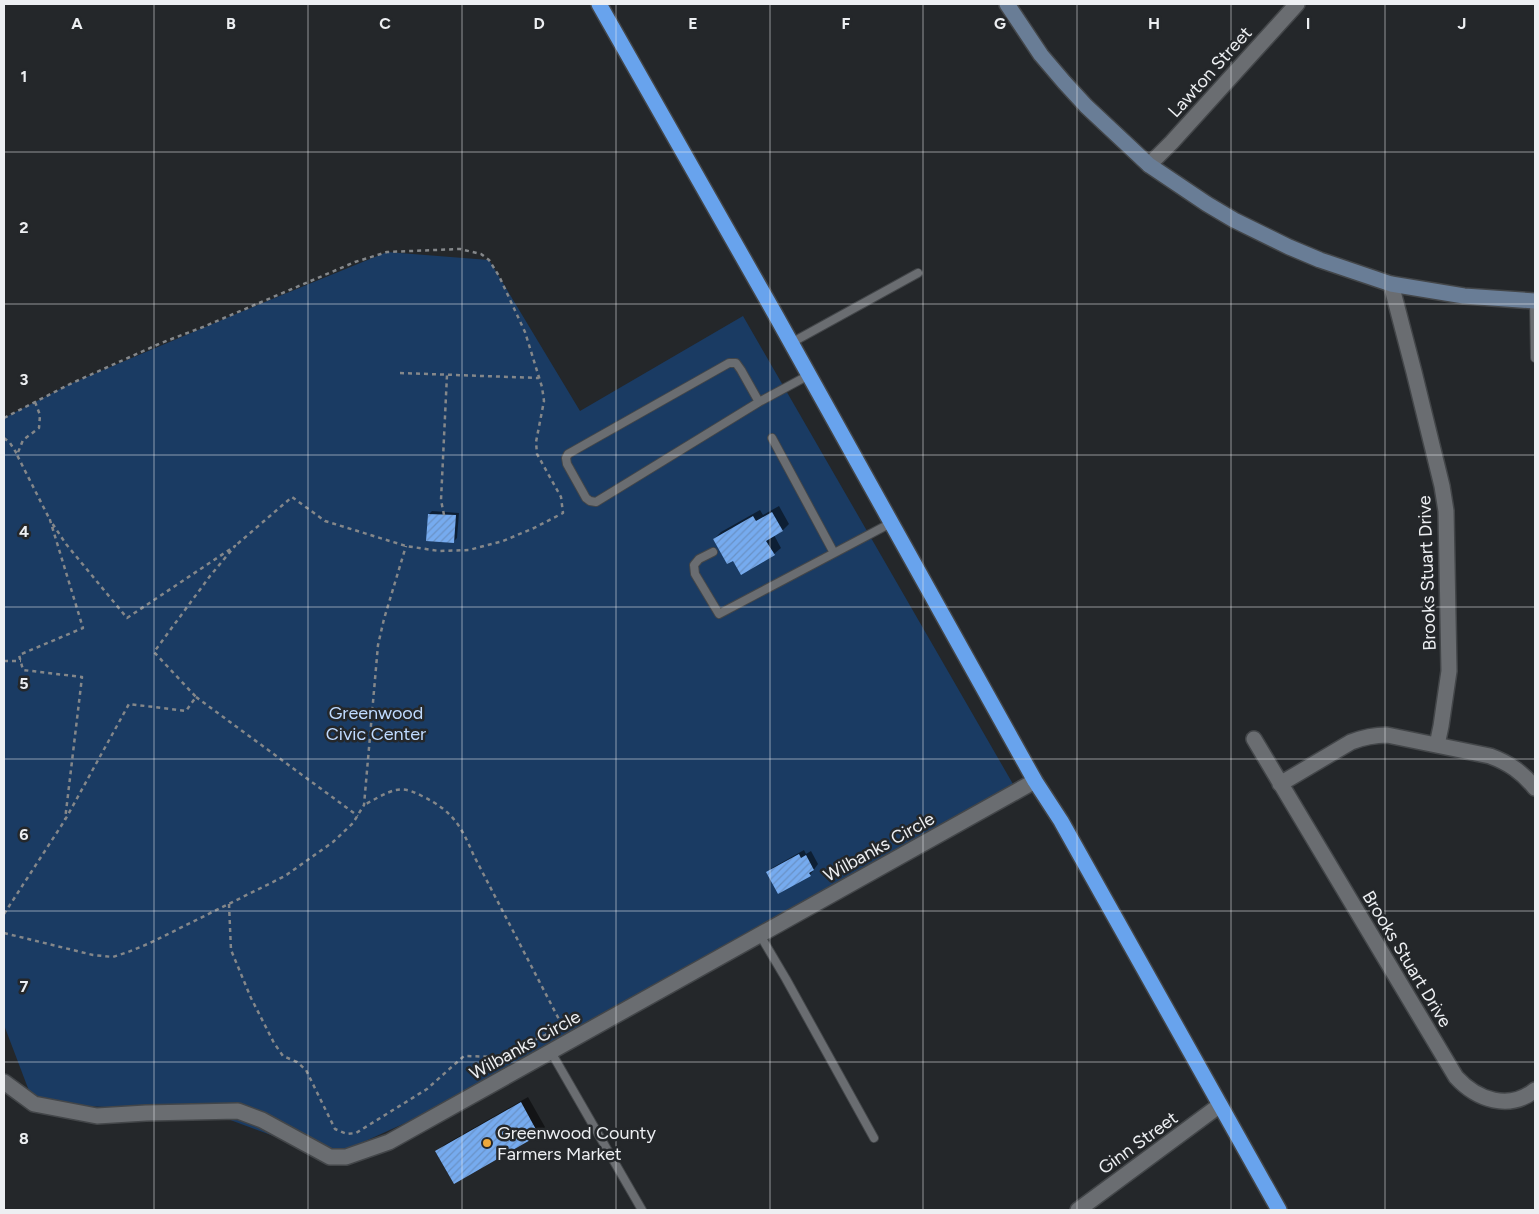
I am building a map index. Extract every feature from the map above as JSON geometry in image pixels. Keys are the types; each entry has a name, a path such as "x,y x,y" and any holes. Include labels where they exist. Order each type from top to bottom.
{"highway":[{"path":"599,4 809,375 1035,781 1061,821 1279,1210"}],"street":[{"path":"1007,4 1041,54 1086,106 1149,165 1207,204 1261,234 1320,260 1391,284 1464,296 1534,300"},
{"name":"Lawton Street","path":"1149,165 1297,4"},
{"name":"Brooks Stuart Drive","path":"1391,284 1417,381 1442,486 1446,512 1449,671 1441,726 1436,745"},
{"path":"1280,784 1351,742 1364,737 1387,735 1490,756 1516,769 1535,788"},
{"name":"Brooks Stuart Drive","path":"1254,740 1456,1077 1478,1096 1494,1101 1510,1101 1522,1098 1535,1090"},
{"name":"Wilbanks Circle","path":"4,1082 34,1104 97,1116 238,1111 262,1120 330,1157 346,1157 389,1142 1035,781"},
{"name":"Ginn Street","path":"1078,1210 1220,1106"}],"lane":[{"path":"791,343 918,273"},
{"path":"1534,300 1535,358"},
{"path":"759,402 736,363 729,363 568,454 566,458 567,464 586,498 596,502 759,402 809,375"},
{"path":"772,438 834,552"},
{"path":"713,552 699,559 694,565 695,574 719,614 891,522"},
{"path":"760,936 786,979 874,1138"},
{"path":"551,1052 642,1210"}],"path":[{"path":"4,418 70,384 161,343 355,262 387,252 460,249 481,254 489,260 499,276 525,332 540,378 544,402 536,442 538,454 561,497 563,513 503,541 469,550 439,551 406,546 325,521 292,497 235,546 127,618 66,544 50,520 10,443 4,438"},
{"path":"400,373 540,378"},
{"path":"444,514 441,500 448,375"},
{"path":"17,455 23,440 40,428 40,415 35,402"},
{"path":"50,520 83,628 19,655 23,670 82,677 65,820"},
{"path":"235,546 210,576 154,652 196,697 358,816"},
{"path":"4,934 93,955 114,957 150,943 285,876 332,842 353,823 364,805 378,645 406,546"},
{"path":"4,661 21,661"},
{"path":"4,914 65,820 129,704 186,711 196,697"},
{"path":"229,904 231,950 251,998 274,1043 282,1056 296,1062 306,1070 335,1129 347,1134 356,1133 427,1089 464,1056 497,1057 563,1027 474,856 465,834 451,814 432,800 412,790 397,790 364,805"}],"green space":[{"name":"Greenwood Civic Center","path":"387,252 489,260 580,411 743,316 1017,791 505,1078 330,1157 206,1111 34,1104 4,1025 4,418 70,384"}],"building":[{"path":"772,512 783,531 766,541 775,555 741,575 733,561 727,564 713,539 753,516 756,521"},
{"path":"428,514 456,515 454,543 426,541"},
{"path":"799,854 801,858 806,855 814,870 809,873 811,876 778,894 766,872"},
{"name":"Greenwood County Farmers Market","path":"521,1102 539,1135 454,1184 435,1151"}],"place":[{"name":"Greenwood County Farmers Market","path":"487,1143"}]}
